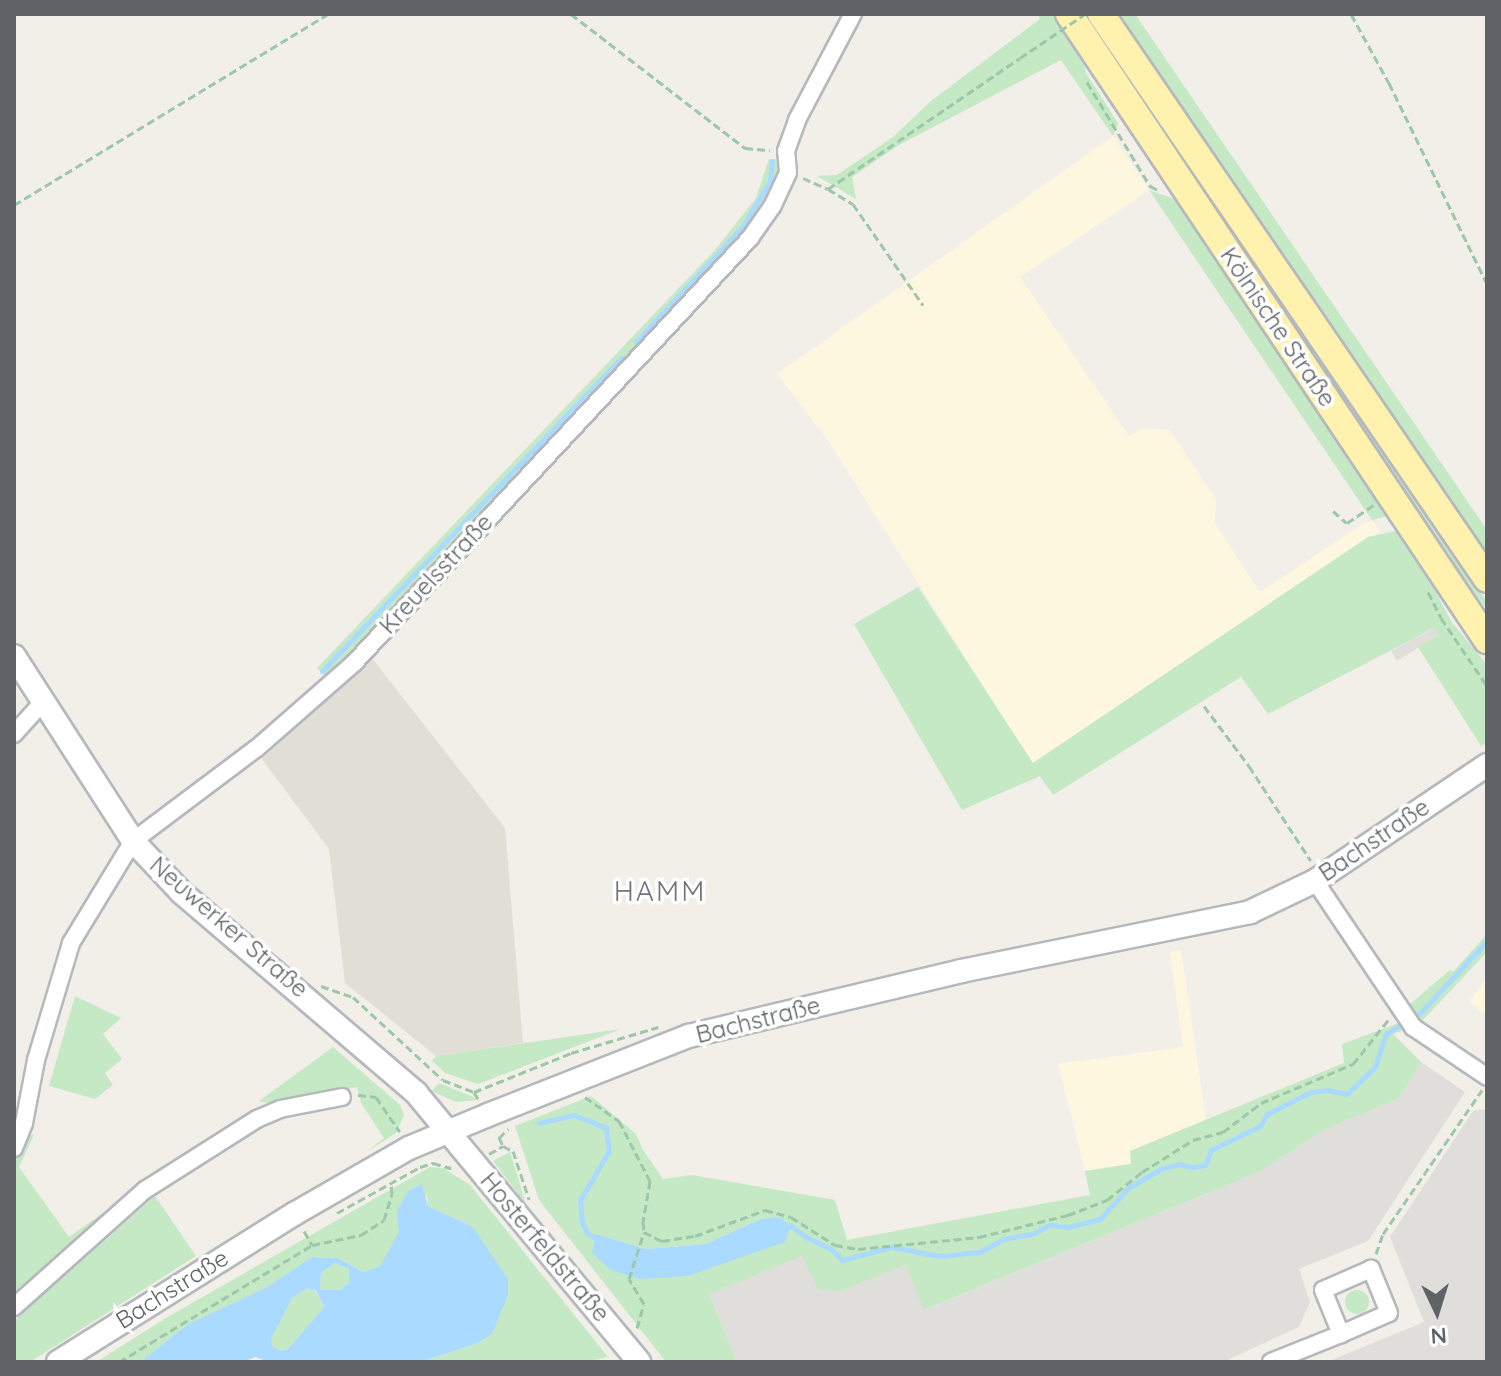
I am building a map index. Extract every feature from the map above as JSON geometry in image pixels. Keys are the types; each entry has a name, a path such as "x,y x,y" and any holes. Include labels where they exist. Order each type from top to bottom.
{"main road":[{"name":"Kölnische Straße","path":"1069,14 1487,640"},
{"name":"Kölnische Straße","path":"1101,14 1487,579"}],"street":[{"path":"788,172 786,151 797,120 853,14"},
{"name":"Kreuelsstraße","path":"14,1148 24,1123 36,1060 71,943 133,841 257,748 354,663 750,238 772,207 788,172"},
{"name":"Neuwerker Straße","path":"14,656 133,841 182,893 416,1093 450,1131"},
{"path":"14,734 43,702"},
{"name":"Bachstraße","path":"58,1362 223,1257 409,1148 689,1036 961,971 1237,915 1315,881 1487,765"},
{"path":"1315,881 1406,1016 1487,1080"},
{"path":"14,1307 145,1190 257,1119 280,1109 342,1097"},
{"name":"Hosterfeldstraße","path":"450,1131 634,1354"},
{"path":"1271,1362 1341,1334 1389,1313 1371,1269 1323,1290 1341,1334"}],"path":[{"path":"14,205 328,14"},
{"path":"571,14 745,148 786,151"},
{"path":"828,189 1085,14"},
{"path":"1351,14 1389,83 1487,284"},
{"path":"788,172 828,189 853,204 923,305"},
{"path":"1333,511 1347,523 1377,503"},
{"path":"1204,706 1310,858 1315,881"},
{"path":"311,982 353,997 443,1080 474,1092 503,1146 513,1151 530,1200"},
{"path":"644,1232 662,1241 695,1236 765,1210 791,1217 835,1245 858,1249 979,1237 1068,1215 1107,1200 1142,1172 1193,1140 1223,1132 1261,1103 1353,1064 1406,1016"},
{"path":"474,1092 571,1053 644,1029 668,1026"},
{"path":"1371,1269 1383,1234 1487,1080"},
{"path":"583,1094 619,1121 650,1181 644,1232 638,1242 629,1279 644,1304 634,1354"},
{"path":"342,1097 376,1097 409,1148"},
{"path":"329,1217 433,1163 448,1165 458,1172 503,1146"},
{"path":"119,1362 209,1302 312,1245 361,1235 384,1220 392,1194 391,1183"},
{"path":"304,1231 312,1245"}],"shaded area":[{"path":"1113,136 1149,190 1020,277 1129,436 1143,428 1170,430 1216,499 1215,524 1260,592 1363,524 1372,520 1380,532 1032,763 829,442 777,374"},
{"path":"1435,628 1438,635 1397,661 1391,651"},
{"path":"371,657 505,828 523,1043 436,1056 345,983 329,849 262,759"},
{"path":"1181,950 1206,1120 1131,1151 1132,1163 1085,1171 1058,1064 1183,1047 1170,952"},
{"path":"1487,977 1487,1015 1469,1002"},
{"path":"1421,1062 1465,1092 1368,1241 1299,1269 1310,1302 1299,1327 1223,1362 737,1362 709,1294 802,1255 839,1292 906,1265 925,1310 1259,1172 1322,1131 1399,1098"},
{"path":"1487,1109 1487,1362 1327,1362 1424,1322 1390,1237 1473,1111"}],"green space":[{"path":"1037,14 1055,14 1081,52 1086,73 1118,123 1113,136 1061,60 899,145 852,177 856,199 817,176 837,175 893,137 931,101 1040,19"},
{"path":"1111,14 1135,14 1487,530 1487,554 1455,526"},
{"path":"769,159 780,160 775,183 747,231 326,677 317,668 715,250 756,198"},
{"path":"1149,190 1180,201 1392,515 1372,520"},
{"path":"1263,282 1308,341 1487,602 1487,610 1418,515"},
{"path":"1404,529 1451,621 1487,665 1487,742 1481,746 1418,647 1438,635 1434,628 1268,714 1241,677 1053,795 1040,776 962,810 854,624 918,587 1033,763 1368,537"},
{"path":"1487,934 1487,952 1422,1021 1409,1005 1450,970 1453,972"},
{"path":"75,996 121,1018 103,1034 122,1059 105,1073 113,1085 95,1099 49,1086"},
{"path":"1399,1023 1404,1030 1393,1034 1421,1062 1399,1098 1322,1131 1259,1172 924,1310 906,1265 839,1292 817,1288 802,1256 709,1294 737,1362 666,1362 539,1200 515,1126 591,1096 636,1134 663,1179 692,1175 835,1200 847,1240 1090,1195 1085,1171 1131,1164 1130,1151 1344,1063 1342,1044","holes":["776,1217 639,1279 596,1234 646,1249 705,1244 761,1219"]},
{"path":"621,1029 478,1084 445,1073 432,1061 436,1056"},
{"path":"333,1047 400,1105 404,1115 396,1133 368,1151 384,1138 361,1103 357,1087 277,1105 259,1101"},
{"path":"439,1083 476,1100 456,1102 432,1091"},
{"path":"24,1135 34,1135 19,1167 69,1237 124,1198 14,1292 14,1161"},
{"path":"510,1152 526,1204 493,1161"},
{"path":"430,1167 443,1168 470,1185 608,1357 585,1362 420,1362 478,1343 492,1334 473,1227 428,1206 427,1194 380,1266 363,1272 338,1258 312,1257 267,1287 188,1324 140,1362 96,1362 171,1315"},
{"path":"155,1196 196,1256 30,1362 14,1362 14,1321"},
{"path":"335,1263 349,1269 349,1282 340,1290 320,1290 321,1273"},
{"path":"307,1288 315,1291 324,1307 288,1349 280,1351 271,1346 270,1339 292,1298"},
{"path":"1357,1290 1366,1293 1369,1302 1366,1311 1357,1314 1348,1311 1345,1302 1348,1293"}],"water":[{"path":"422,1184 428,1206 473,1227 508,1279 508,1295 492,1334 478,1343 420,1362 268,1362 256,1357 242,1362 140,1362 188,1324 267,1287 312,1257 338,1258 363,1272 380,1266 399,1232 397,1211 408,1191","holes":["335,1263 349,1269 349,1282 340,1290 320,1290 321,1273","307,1288 316,1291 324,1307 288,1349 280,1351 272,1346 271,1339 292,1298"]},
{"path":"761,1219 783,1219 790,1227 785,1242 688,1276 639,1279 611,1270 592,1253 596,1234 646,1249 705,1244"}],"waterway":[{"path":"636,342 743,226 770,181 772,161"},
{"path":"322,671 621,358"},
{"path":"224,763 242,748"},
{"path":"784,1227 790,1225 831,1249 842,1260 892,1247 939,1256 980,1252 1003,1239 1032,1234 1049,1225 1068,1227 1100,1219 1128,1188 1161,1169 1178,1164 1193,1167 1205,1165 1211,1150 1260,1126 1267,1114 1311,1092 1328,1090 1347,1094 1375,1067 1386,1034 1420,1013 1487,941"},
{"path":"539,1123 574,1115 606,1128 609,1151 580,1200 582,1222 587,1233 598,1240"}],"district":[{"name":"HAMM","path":"660,891"}]}
